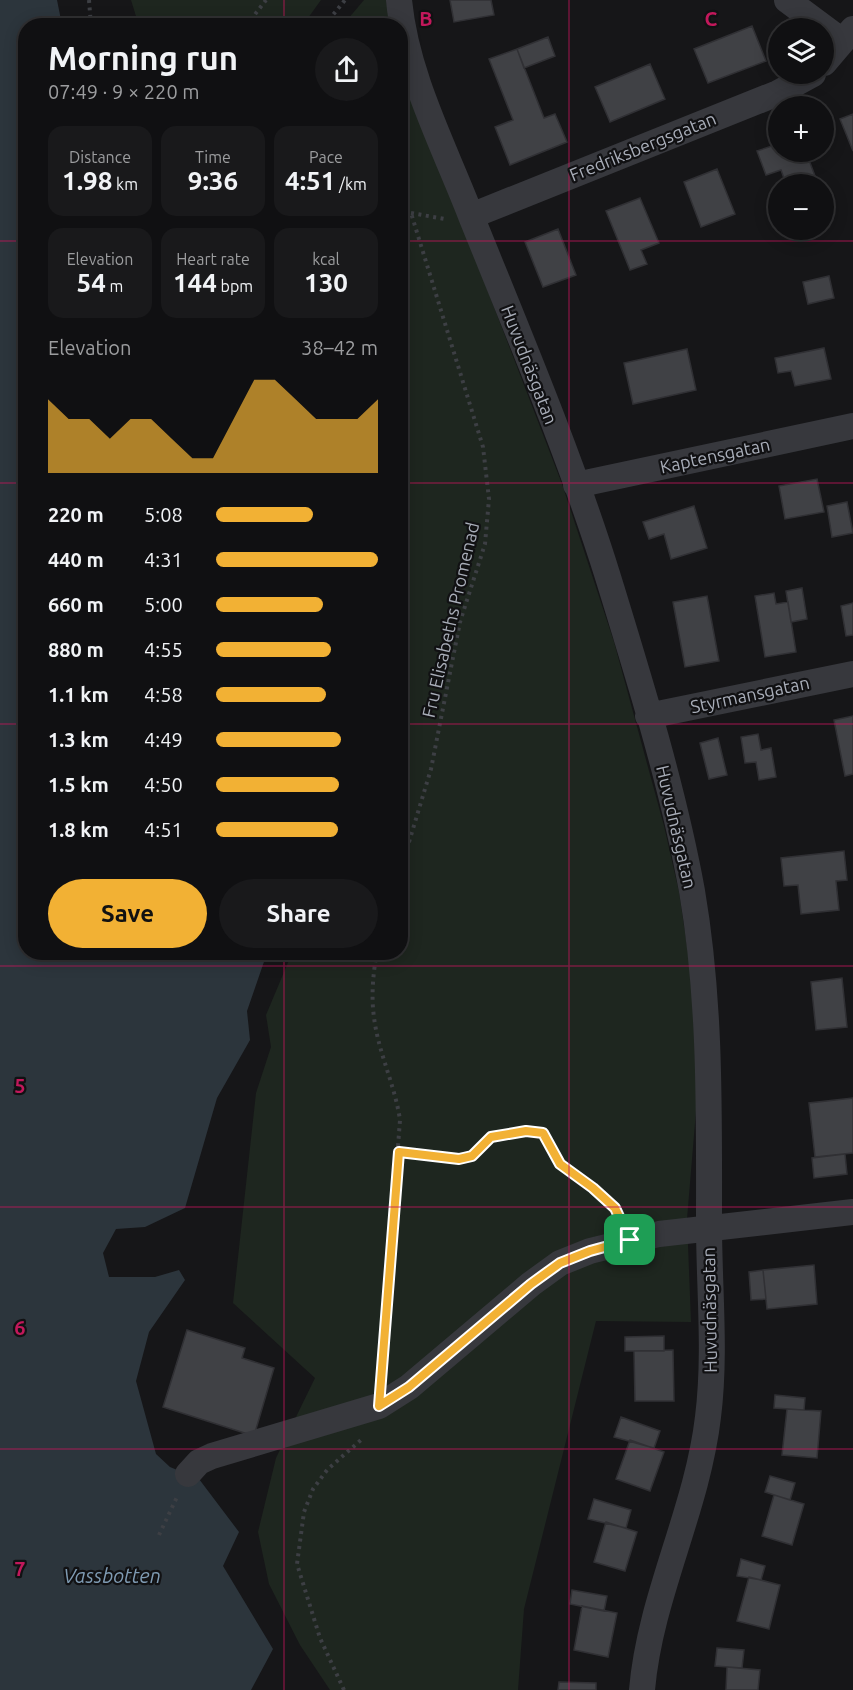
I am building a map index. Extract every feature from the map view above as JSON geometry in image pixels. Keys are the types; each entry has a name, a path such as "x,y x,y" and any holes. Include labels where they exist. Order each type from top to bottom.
{"street":[{"name":"Huvudnäsgatan","path":"399,0 403,18"},
{"path":"787,0 848,35 834,51"},
{"name":"Huvudnäsgatan","path":"408,40 417,80 576,485 606,572 648,717 685,859 701,965 710,1088 709,1229 712,1332 707,1424 698,1470 655,1615 642,1690"},
{"name":"Fredriksbergsgatan","path":"471,216 778,93 795,84"},
{"name":"Kaptensgatan","path":"576,485 853,426"},
{"name":"Styrmansgatan","path":"648,717 853,674"},
{"path":"188,1474 199,1462 212,1456 379,1406 409,1387 531,1284 560,1263 590,1251 630,1240 853,1212"}],"path":[{"path":"89,0 90,18"},
{"path":"252,18 266,0"},
{"path":"330,18 345,0"},
{"name":"Fru Elisabeths Promenad","path":"408,211 411,213 431,273 483,447 489,499 485,543 460,622 431,769 408,845"},
{"path":"344,1690 320,1638 304,1594 297,1564 304,1512 313,1489 327,1470 364,1437 379,1406 400,1120 397,1097 374,1018 373,989 376,960"},
{"path":"399,1152 459,1159 472,1156 491,1137 526,1131 543,1133 560,1164 593,1188 615,1208 630,1240"},
{"path":"159,1535 188,1474"}],"shaded area":[{"path":"131,0 321,0 308,18 137,18"},
{"path":"364,0 386,0 390,18 349,18"},
{"path":"408,83 562,484 614,642 664,826 679,892 690,966 698,1087 687,1219 691,1322 596,1321 524,1609 518,1690 330,1690 300,1645 269,1584 258,1532 276,1458 315,1378 233,1303 256,1093 271,1047 266,1015 289,960 408,960"}],"water":[{"name":"Vassbotten","path":"0,0 57,0 61,18 18,18 18,960 265,960 247,1011 250,1040 217,1098 185,1208 145,1227 116,1229 103,1253 109,1277 155,1277 179,1270 185,1280 149,1332 136,1381 156,1454 170,1467 199,1479 239,1532 223,1566 273,1649 251,1690 0,1690"}],"building":[{"path":"450,0 491,0 494,15 454,22"},
{"path":"752,26 766,61 708,83 694,49"},
{"path":"548,37 555,56 524,68 517,49"},
{"path":"517,49 544,118 555,114 567,142 510,165 495,127 513,120 489,59"},
{"path":"650,64 665,99 610,122 595,87"},
{"path":"853,114 853,151 840,119"},
{"path":"768,147 768,162 810,162 814,174 782,174 781,170 766,175 757,151"},
{"path":"717,169 735,214 701,227 684,182"},
{"path":"640,198 659,243 641,250 647,264 630,270 606,211"},
{"path":"558,229 576,275 543,287 525,242"},
{"path":"829,276 834,298 808,304 803,282"},
{"path":"824,348 831,379 795,386 791,371 778,373 775,358"},
{"path":"687,349 696,390 633,404 624,363"},
{"path":"817,479 824,512 785,519 779,486"},
{"path":"847,502 853,533 832,537 827,506"},
{"path":"694,506 707,548 671,559 664,534 649,539 643,522"},
{"path":"802,588 807,619 791,622 786,591"},
{"path":"774,593 776,604 788,602 796,652 765,657 755,596"},
{"path":"707,596 719,661 685,667 673,602"},
{"path":"853,603 853,635 846,636 841,606"},
{"path":"853,716 853,774 845,776 834,720"},
{"path":"758,734 761,750 771,748 776,777 759,780 756,762 745,763 741,737"},
{"path":"718,738 727,775 709,779 700,743"},
{"path":"844,851 847,880 836,881 839,910 801,914 798,885 784,886 781,858"},
{"path":"842,978 847,1027 816,1030 811,982"},
{"path":"853,1098 853,1153 815,1157 809,1103"},
{"path":"845,1154 847,1174 814,1178 812,1158"},
{"path":"814,1265 817,1304 767,1309 763,1270"},
{"path":"763,1270 766,1299 751,1300 749,1272"},
{"path":"187,1330 245,1348 242,1358 274,1368 254,1436 163,1407"},
{"path":"664,1336 664,1351 625,1351 625,1337"},
{"path":"673,1350 674,1401 635,1401 634,1351"},
{"path":"775,1395 805,1398 804,1410 774,1408"},
{"path":"787,1409 821,1411 817,1458 782,1455"},
{"path":"621,1417 660,1431 654,1448 614,1437"},
{"path":"630,1440 664,1452 650,1491 616,1479"},
{"path":"770,1476 795,1483 790,1500 765,1492"},
{"path":"774,1495 804,1504 792,1545 762,1536"},
{"path":"594,1499 631,1510 626,1528 588,1519"},
{"path":"606,1522 637,1532 625,1571 594,1562"},
{"path":"741,1559 765,1566 761,1580 737,1576"},
{"path":"749,1577 780,1585 769,1629 737,1621"},
{"path":"572,1590 607,1596 604,1611 570,1604"},
{"path":"582,1606 617,1613 608,1657 574,1650"},
{"path":"717,1648 744,1650 742,1668 715,1666"},
{"path":"727,1667 760,1670 758,1690 726,1690"},
{"path":"559,1682 596,1683 596,1690 558,1690"}],"route":[{"path":"526,1131 543,1133 560,1164 569,1173 593,1188 615,1208 625,1225 630,1240 590,1251 560,1263 531,1284 409,1387 379,1406 399,1152 459,1159 472,1156 491,1137 526,1131"}]}
